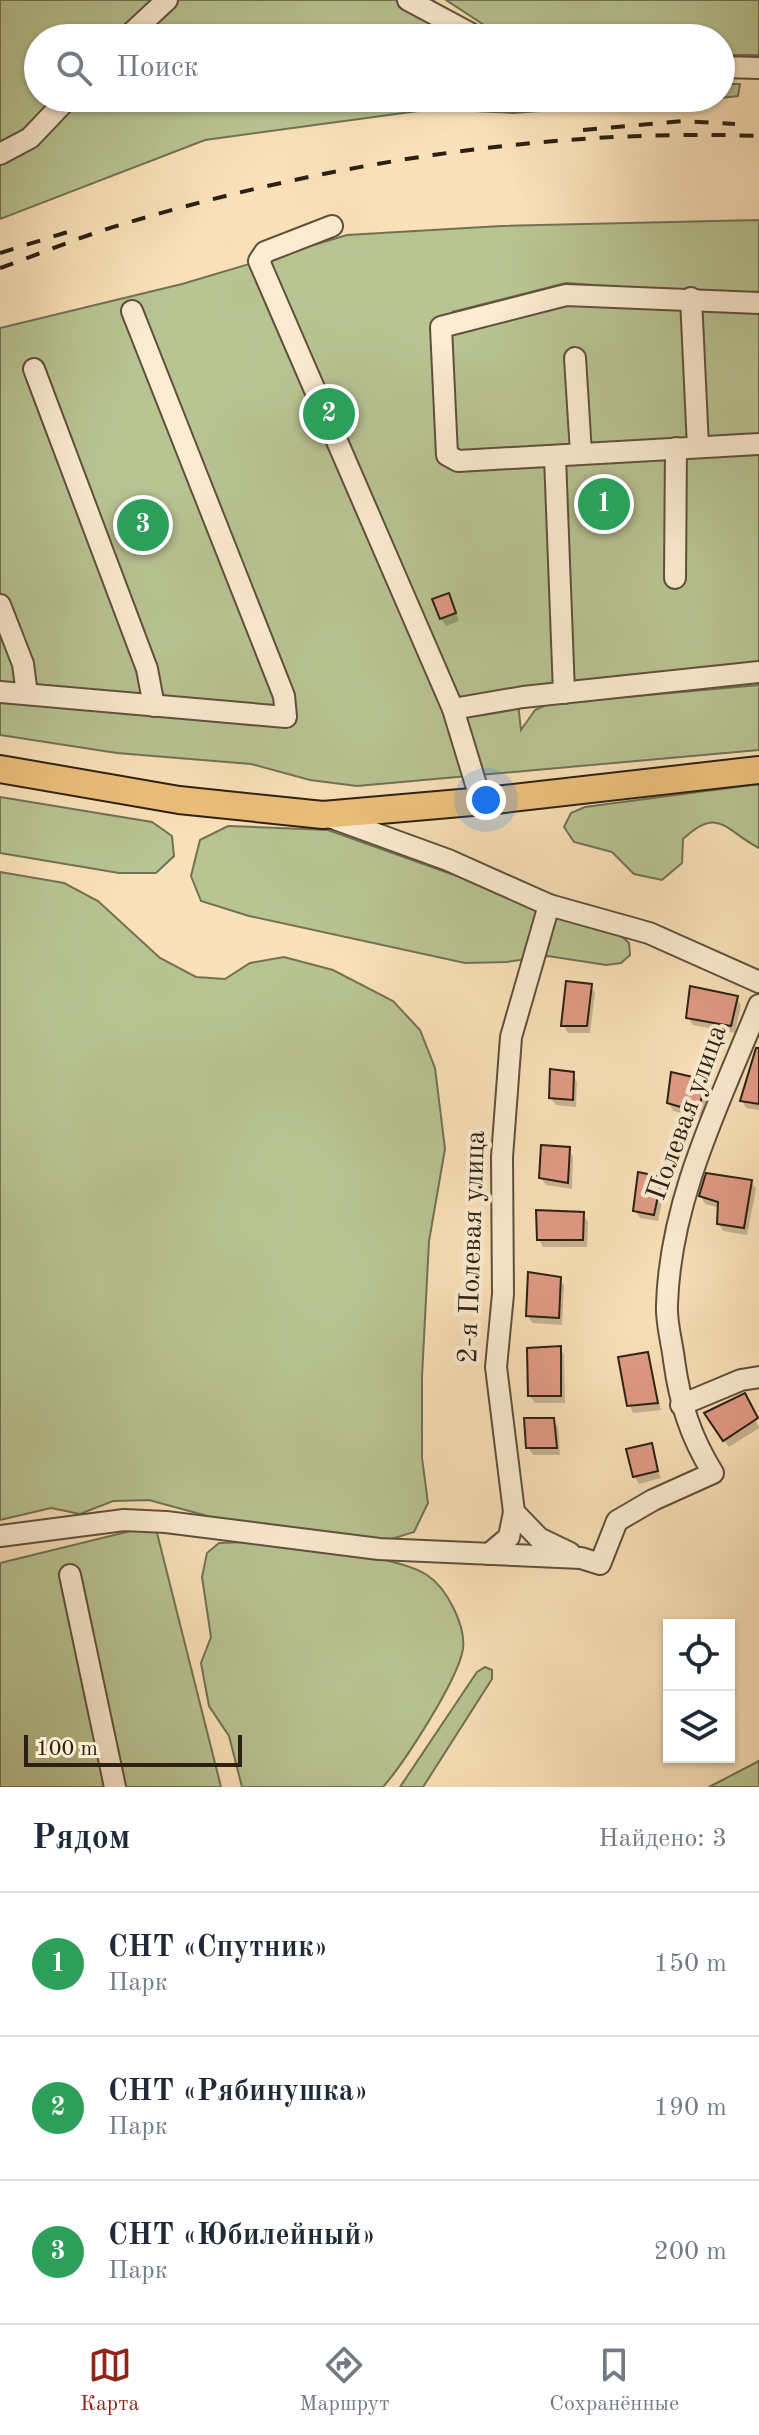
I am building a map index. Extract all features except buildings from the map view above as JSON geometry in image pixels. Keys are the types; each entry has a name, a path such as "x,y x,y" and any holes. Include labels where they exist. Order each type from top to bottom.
{"main road":[{"path":"0,769 179,800 323,815 759,770"}],"street":[{"path":"141,24 167,0"},
{"path":"408,0 453,24"},
{"path":"735,67 759,68"},
{"path":"0,154 30,138 55,112"},
{"path":"332,226 265,252 259,261 453,709 481,801"},
{"path":"759,303 566,295 441,327 447,455 458,461 759,444"},
{"path":"691,298 698,447"},
{"path":"0,692 286,717 284,696 132,311"},
{"path":"575,358 581,453"},
{"path":"34,369 147,669 154,706"},
{"path":"675,578 676,448"},
{"path":"555,457 564,693"},
{"path":"0,605 23,664 27,694"},
{"path":"453,709 564,693 759,672"},
{"path":"323,815 448,860 549,905 649,933 759,982"},
{"name":"2-я Полевая улица","path":"514,1512 496,1367 503,1294 502,1157 511,1037 549,905"},
{"name":"Полевая улица","path":"581,1558 600,1564 617,1521 653,1500 713,1473 693,1440 681,1405 667,1308 674,1236 687,1184 759,1005"},
{"path":"681,1405 741,1380 759,1377"},
{"path":"489,1554 509,1537 514,1512"},
{"path":"514,1512 539,1538 581,1558"},
{"path":"0,1536 124,1520 166,1522 379,1549 581,1558"},
{"path":"70,1575 115,1787"}],"green space":[{"path":"0,0 433,0 454,24 24,24 24,112 411,112 205,140 0,219"},
{"path":"446,0 759,0 759,55 735,55 735,24 483,24"},
{"path":"735,84 740,84 738,96 735,96"},
{"path":"759,220 759,297 566,283 452,312 566,287 759,302 759,681 518,703 521,730 535,710 548,704 759,685 759,750 357,786 310,780 251,764 117,753 0,735 0,328 182,284 347,235 501,226"},
{"path":"759,784 759,848 722,824 705,824 683,839 682,863 662,880 634,874 612,852 574,842 564,827 571,813 585,807"},
{"path":"0,797 152,822 172,836 174,856 156,873 119,873 0,853"},
{"path":"228,826 328,830 619,934 629,943 630,955 621,963 606,965 548,956 507,962 465,963 249,916 201,901 191,876 200,840"},
{"path":"0,872 64,883 98,901 160,958 196,977 225,979 250,963 284,957 333,970 393,1001 420,1030 435,1068 445,1149 429,1241 422,1377 422,1458 428,1503 414,1532 385,1541 222,1520 149,1500 113,1501 80,1514 51,1508 0,1520"},
{"path":"155,1525 221,1787 0,1787 0,1563"},
{"path":"247,1542 391,1561 427,1575 448,1598 463,1640 459,1663 429,1721 383,1787 242,1787 229,1736 209,1706 201,1663 211,1637 202,1577 207,1553 219,1543"},
{"path":"485,1667 492,1670 492,1679 423,1787 400,1787 477,1672"},
{"path":"759,1761 759,1787 709,1787"}],"railway":[{"path":"583,130 683,121 735,124"},
{"path":"0,268 105,230 197,203 355,168 436,155 598,138 759,136"},
{"path":"0,253 71,231"}],"place":[{"name":"СНТ «Рябинушка»","path":"329,414"},
{"name":"СНТ «Спутник»","path":"604,504"},
{"name":"СНТ «Юбилейный»","path":"143,525"}]}
